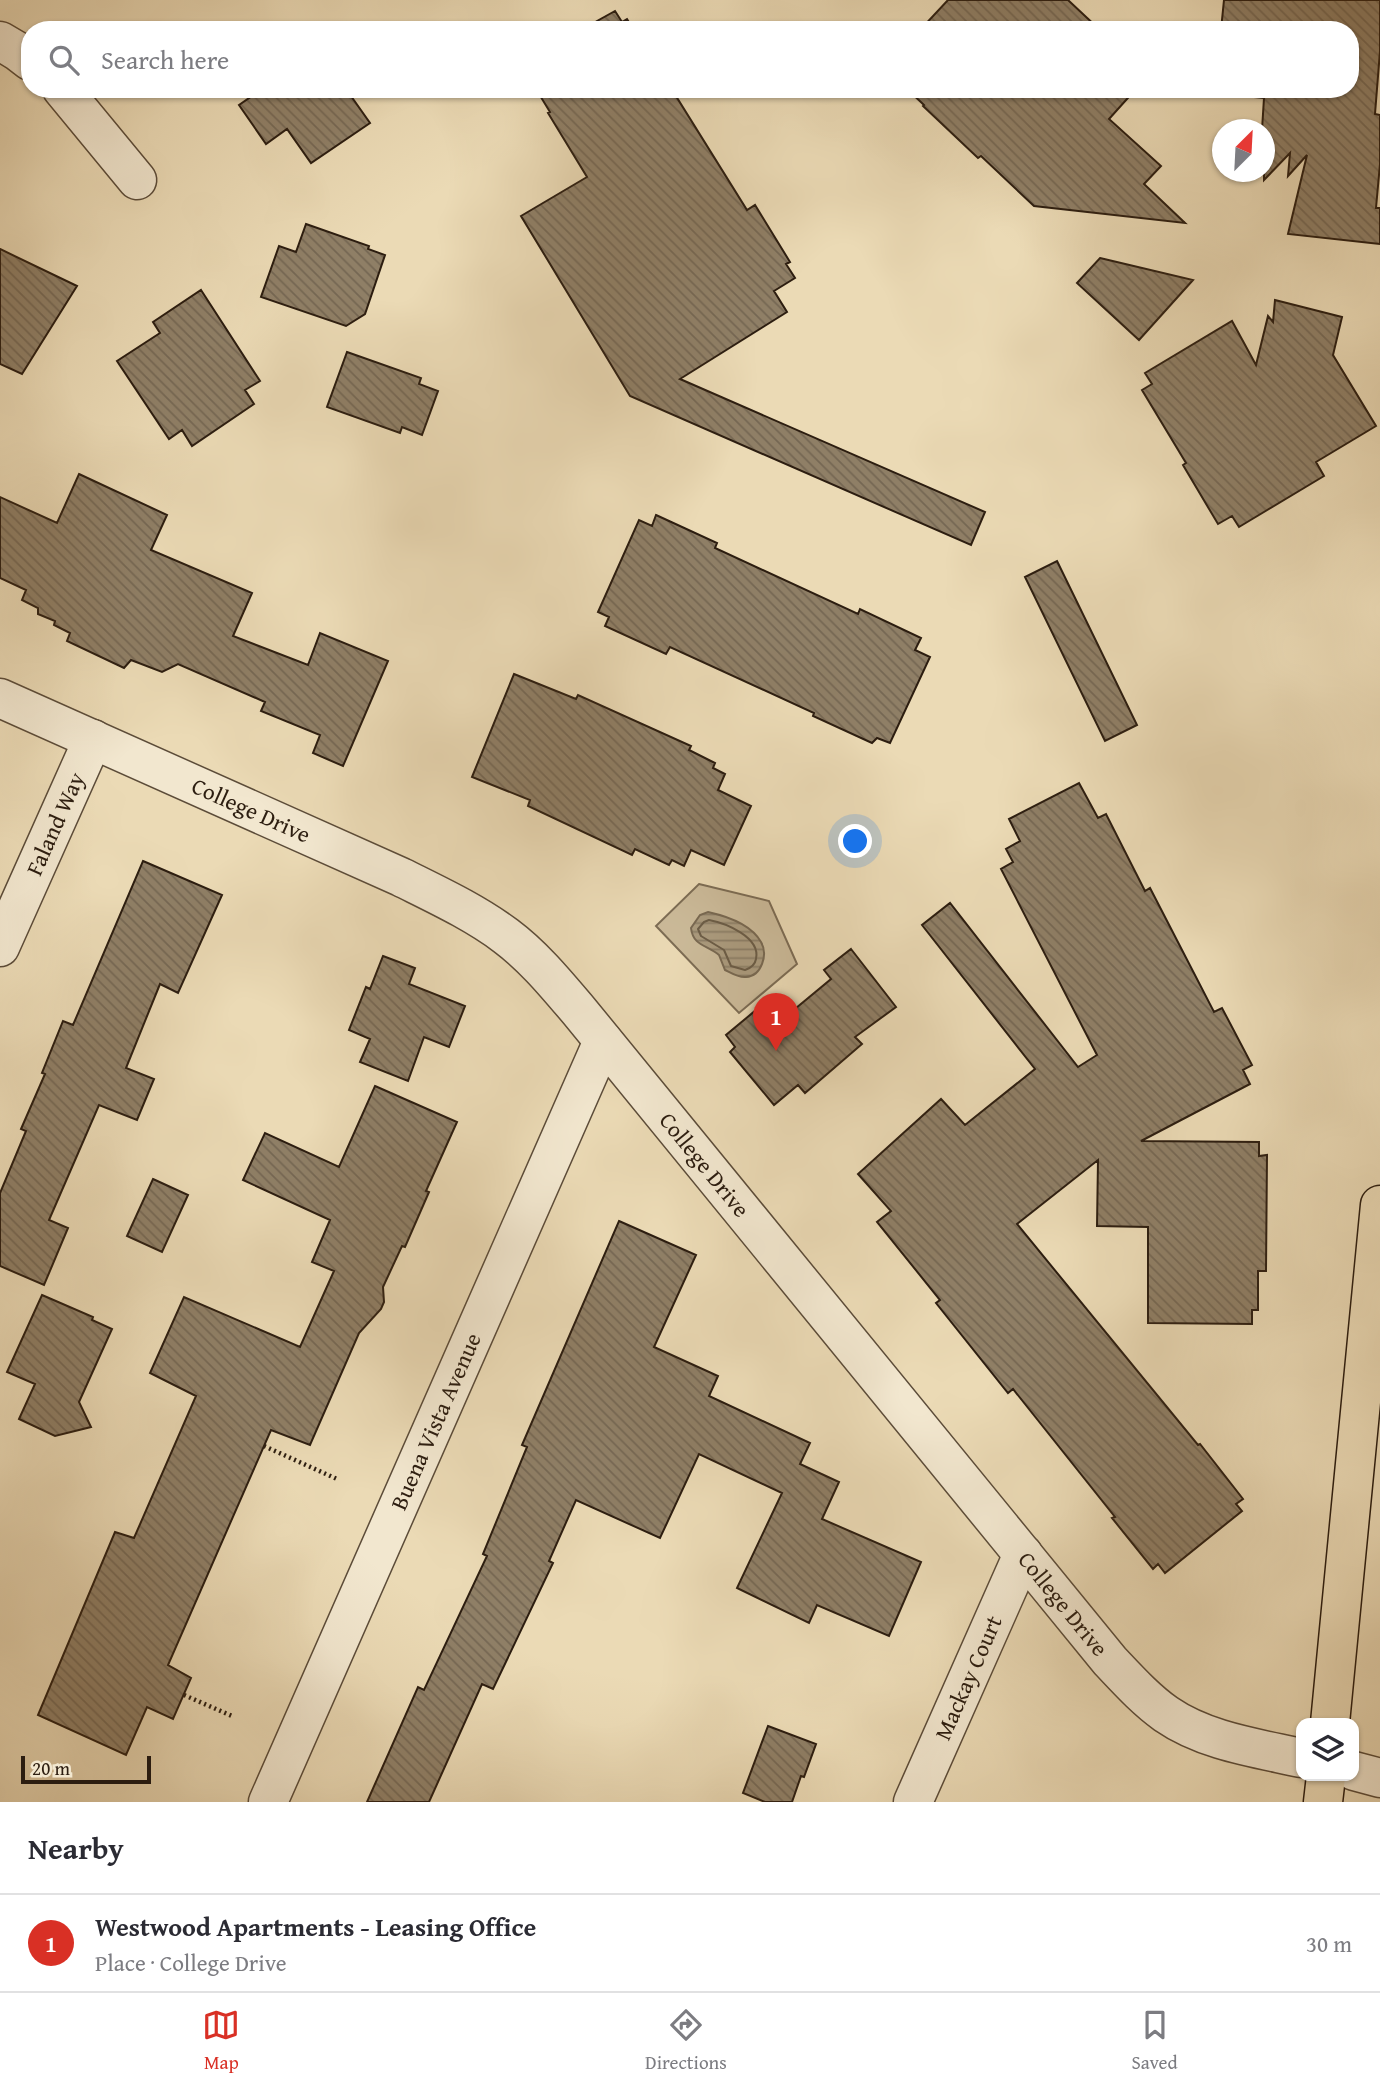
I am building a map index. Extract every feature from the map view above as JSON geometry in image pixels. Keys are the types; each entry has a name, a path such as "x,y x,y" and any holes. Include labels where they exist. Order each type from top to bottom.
{"main road":[{"path":"1331,1718 1380,1205"},
{"path":"1324,1802 1326,1781"}],"street":[{"path":"0,41 21,54"},
{"path":"69,98 137,180"},
{"name":"College Drive","path":"0,698 401,877 456,904 506,936 543,969 1110,1661 1138,1691 1168,1715 1203,1732 1239,1744 1296,1757"},
{"name":"Faland Way","path":"0,947 93,739"},
{"name":"Buena Vista Avenue","path":"268,1802 603,1041"},
{"name":"Mackay Court","path":"913,1802 1023,1554"},
{"path":"1359,1772 1380,1778"}],"path":[{"path":"264,1446 337,1479"},
{"path":"184,1695 232,1716"}],"shaded area":[{"path":"699,884 769,901 797,964 739,1013 656,926"}],"water":[{"path":"708,912 737,922 757,936 763,947 764,958 760,969 752,976 743,977 725,970 719,955 701,945 692,934 691,928 700,915"}],"building":[{"path":"948,0 1068,0 1090,21 928,21"},
{"path":"1224,0 1380,0 1380,51 1375,114 1380,115 1380,164 1376,208 1380,208 1380,244 1288,234 1307,155 1288,176 1290,153 1275,169 1275,119 1263,119 1264,98 1359,98 1359,21 1222,21"},
{"path":"615,11 621,21 597,21"},
{"path":"249,98 352,98 370,123 311,163 287,129 266,144 239,105"},
{"path":"541,98 677,98 747,210 755,205 790,262 786,264 795,278 774,291 787,312 680,379 985,512 971,545 630,396 521,216 587,177 548,113 550,112"},
{"path":"917,98 1128,98 1109,119 1161,166 1144,184 1185,223 1034,206 981,156 978,158"},
{"path":"306,224 369,246 368,249 385,255 365,314 346,326 261,297 279,246 296,252"},
{"path":"0,249 77,286 22,374 0,364"},
{"path":"1100,258 1193,280 1139,340 1077,283"},
{"path":"201,290 260,381 245,390 254,404 192,446 182,430 169,439 117,361 160,333 153,322"},
{"path":"1275,300 1342,317 1333,355 1376,426 1316,462 1324,476 1239,527 1232,516 1218,524 1183,465 1186,463 1142,390 1152,384 1145,373 1232,321 1256,365 1268,316 1273,322"},
{"path":"347,352 421,378 419,384 438,391 422,435 402,427 400,433 327,407"},
{"path":"79,474 167,515 151,550 252,593 233,636 308,665 320,633 388,661 343,766 313,753 320,735 261,711 265,702 178,664 162,672 131,660 124,668 67,641 70,633 54,625 55,621 38,614 38,608 22,600 26,590 0,578 0,497 57,523"},
{"path":"656,515 717,543 715,548 858,614 860,609 921,638 915,650 930,657 890,743 877,738 872,743 813,716 814,713 670,647 666,654 605,626 609,617 598,612 639,520 652,526"},
{"path":"1057,561 1137,725 1105,741 1025,577"},
{"path":"514,674 576,699 578,695 691,746 689,750 715,763 713,768 725,774 718,790 751,806 724,865 691,850 684,866 672,860 669,865 635,849 632,855 528,806 530,800 472,777"},
{"path":"1079,783 1098,818 1106,814 1145,891 1150,888 1214,1012 1222,1008 1252,1065 1243,1070 1250,1084 1141,1141 1259,1142 1259,1156 1267,1155 1266,1271 1258,1271 1258,1310 1252,1310 1252,1324 1148,1323 1148,1227 1097,1226 1098,1160 1017,1224 1243,1499 1236,1504 1242,1511 1165,1573 1158,1564 1153,1569 1013,1389 1008,1393 936,1303 940,1300 877,1222 891,1211 858,1174 941,1099 965,1125 1035,1069 922,925 950,903 1078,1067 1097,1055 1001,869 1013,862 1006,849 1020,841 1009,819"},
{"path":"143,861 222,895 178,993 160,984 126,1068 154,1079 137,1120 99,1105 49,1220 68,1228 44,1285 0,1266 0,1193 26,1131 21,1129 45,1074 42,1073 63,1021 73,1025"},
{"path":"851,949 896,1007 855,1037 862,1044 805,1093 798,1085 774,1105 730,1052 735,1047 726,1035 762,1005 778,1023 831,979 824,970"},
{"path":"383,956 415,968 409,984 465,1006 449,1047 424,1037 408,1081 360,1062 370,1039 349,1030 366,987 370,989"},
{"path":"375,1086 457,1122 426,1191 429,1192 405,1247 402,1246 383,1287 384,1302 381,1309 359,1333 310,1445 271,1430 168,1665 191,1678 173,1719 147,1707 126,1755 38,1715 115,1532 134,1538 196,1396 150,1373 184,1297 300,1347 334,1271 312,1262 330,1220 243,1180 265,1133 339,1167"},
{"path":"153,1179 188,1195 162,1252 127,1236"},
{"path":"619,1221 696,1255 654,1347 718,1376 709,1396 810,1443 800,1464 839,1482 822,1519 921,1562 889,1636 817,1605 809,1623 737,1588 782,1493 699,1454 660,1538 576,1500 549,1561 553,1563 493,1689 482,1684 429,1802 367,1802 418,1687 424,1690 487,1556 483,1554 527,1447 522,1445"},
{"path":"42,1295 93,1317 92,1320 112,1329 79,1402 91,1427 55,1436 19,1419 35,1384 7,1372"},
{"path":"768,1726 816,1744 792,1802 765,1802 743,1793"}],"place":[{"name":"Westwood Apartments - Leasing Office","path":"776,1051"}]}
